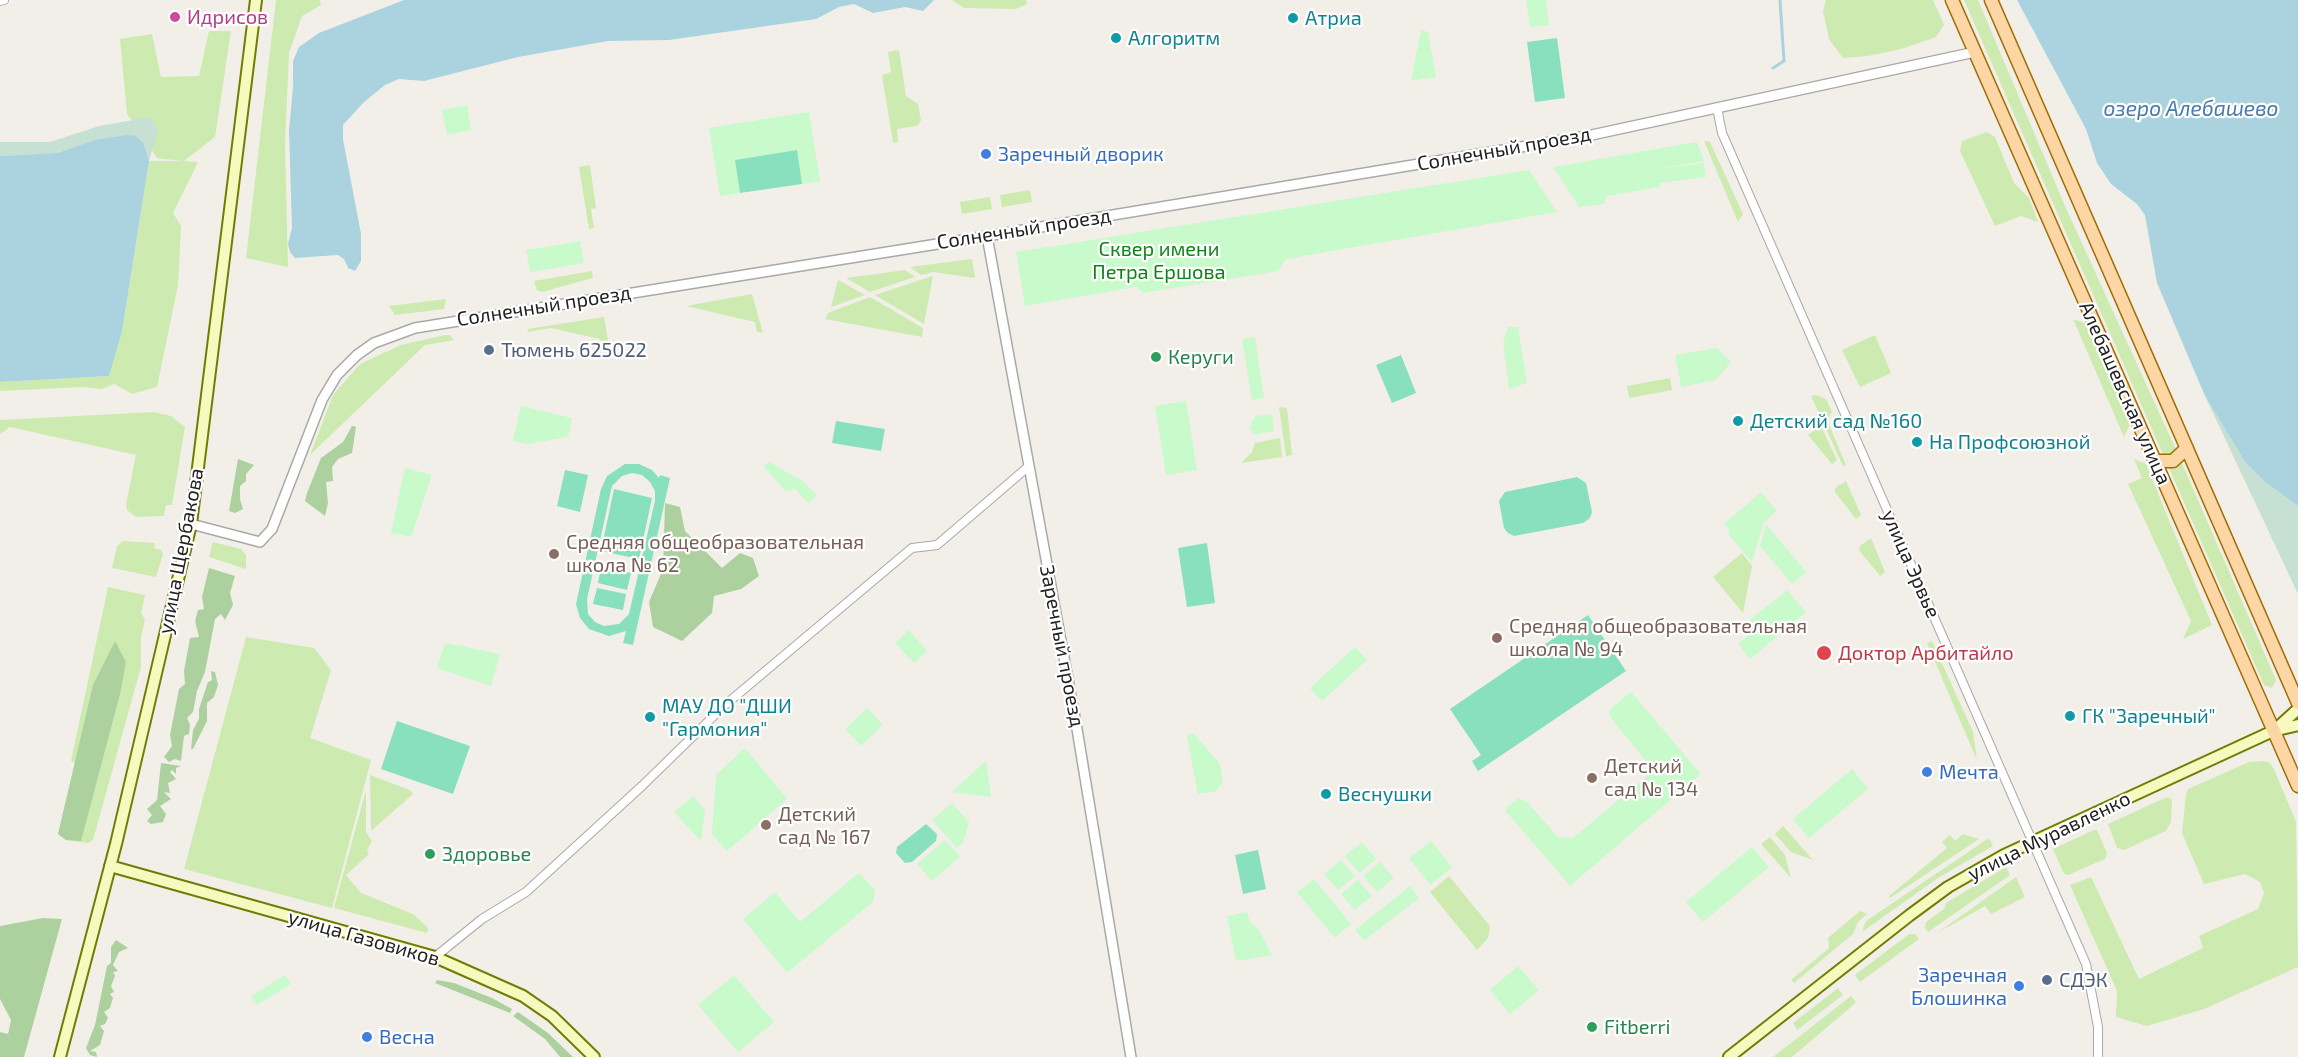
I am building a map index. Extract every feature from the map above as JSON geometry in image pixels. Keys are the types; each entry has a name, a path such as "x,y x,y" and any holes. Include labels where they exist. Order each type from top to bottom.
{"main road":[{"name":"улица Щербакова","path":"60,1057 110,866 191,524 256,0"},
{"name":"Алебашевская улица","path":"1952,0 2298,786"},
{"name":"Алебашевская улица","path":"1990,0 2298,703"},
{"path":"2155,461 2173,461 2187,448"},
{"path":"2273,731 2298,709"},
{"path":"2273,731 2298,725"},
{"name":"улица Муравленко","path":"1729,1057 1841,967 1939,894 2033,839 2273,731"},
{"name":"улица Газовиков","path":"110,866 435,957 523,996 552,1016 594,1057"}],"street":[{"name":"Солнечный проезд","path":"191,524 260,542 268,535 322,400 337,375 357,355 393,334 415,328 1587,136 1975,52"},
{"name":"улица Эрвье","path":"1717,108 1722,133 2086,964 2098,1027 2098,1057"},
{"name":"Заречный проезд","path":"987,236 1090,805 1131,1057"},
{"path":"435,957 482,919 526,892 642,786 725,705 912,548 937,545 1029,466"}],"green space":[{"path":"276,0 320,0 321,5 302,16 289,53 285,144 288,267 246,258"},
{"path":"952,0 1026,0 1027,4 1016,9 964,8"},
{"path":"1526,0 1546,0 1549,25 1530,27"},
{"path":"1826,0 1933,0 1944,25 1936,37 1901,49 1868,56 1843,58 1829,39 1823,11"},
{"path":"1964,0 1978,0 2065,206 2178,454 2276,680 2272,688 2264,685"},
{"path":"1421,30 1428,32 1436,77 1411,81"},
{"path":"209,31 231,31 215,137 184,161 198,162 173,213 181,226 178,285 157,387 132,394 114,384 102,389 83,387 0,391 0,382 108,376 122,331 149,161 181,161 157,158 127,114 120,39 152,34 161,77 199,76"},
{"path":"1557,38 1565,98 1535,102 1527,42"},
{"path":"899,50 906,96 918,104 921,121 917,126 897,129 898,142 893,143 882,75 891,72 888,52"},
{"path":"467,105 471,130 447,135 442,110"},
{"path":"809,112 820,181 802,184 796,150 735,160 740,193 720,196 709,128"},
{"path":"151,117 158,131 149,161 144,144 126,135 98,139 57,153 0,156 0,142 50,142 99,126"},
{"path":"1987,132 1995,137 2014,183 2029,198 2038,222 2021,216 1995,226 1960,151 1962,141"},
{"path":"1704,141 1710,142 1743,214 1738,222"},
{"path":"1697,142 1704,161 1658,169 1704,163 1706,177 1660,183 1660,187 1607,196 1604,204 1579,207 1553,167"},
{"path":"797,150 802,184 740,193 735,160"},
{"path":"590,165 596,208 591,209 594,228 589,229 579,167"},
{"name":"Сквер имени Петра Ершова","path":"1529,170 1557,212 1286,259 1278,271 1144,293 1136,287 1025,306 1016,252"},
{"path":"1030,190 1032,202 1002,207 1000,195"},
{"path":"990,197 992,209 962,214 960,202"},
{"path":"580,241 584,263 530,272 526,250"},
{"path":"972,259 975,278 933,272 921,275 910,267"},
{"path":"905,270 915,277 870,292 846,278"},
{"path":"592,271 593,278 542,292 537,290 534,281"},
{"path":"933,276 924,324 875,295"},
{"path":"838,280 865,295 831,307"},
{"path":"752,294 763,333 757,332 755,322 686,306"},
{"path":"870,297 923,328 922,337 825,319 828,313"},
{"path":"446,299 444,309 395,315 389,306"},
{"path":"604,317 609,346 607,349 603,347 600,339 551,328 527,332 528,329"},
{"path":"2073,319 2085,323 2130,424 2124,437"},
{"path":"1508,327 1518,327 1527,383 1509,389 1503,343"},
{"path":"450,335 454,340 425,345 310,455 333,395 360,364 401,345"},
{"path":"1875,335 1891,373 1860,387 1842,350"},
{"path":"1255,337 1264,398 1252,400 1242,339"},
{"path":"1717,348 1731,362 1716,380 1681,387 1675,355"},
{"path":"1401,355 1416,393 1392,403 1376,365"},
{"path":"1670,378 1672,390 1629,398 1627,386"},
{"path":"1816,395 1826,399 1832,412 1827,420 1846,465 1843,466 1811,396"},
{"path":"2205,396 2245,462 2265,482 2298,506 2298,594"},
{"path":"1186,401 1197,470 1166,475 1155,406"},
{"path":"521,406 572,418 568,437 527,444 513,441"},
{"path":"1279,407 1287,408 1292,455 1286,456"},
{"path":"154,412 171,416 185,427 172,505 166,505 164,516 136,517 127,510 126,504 136,455 10,427 0,434 0,420"},
{"path":"1272,414 1274,431 1254,435 1249,427 1256,416"},
{"path":"836,421 885,429 881,451 832,443"},
{"path":"352,426 356,427 352,453 338,459 332,467 333,481 326,482 328,503 325,516 305,501 307,493 321,458 343,442"},
{"path":"1821,426 1837,460 1832,464 1808,435"},
{"path":"1280,438 1282,457 1241,463 1252,452 1255,443"},
{"path":"238,459 254,465 246,474 246,481 240,486 243,509 235,513 229,511"},
{"path":"2134,459 2146,464 2212,625 2183,639 2191,621 2128,484 2142,478"},
{"path":"769,462 803,481 817,495 808,503 795,489 785,491 764,466"},
{"path":"625,464 639,464 652,470 659,478 660,475 670,478 633,645 623,643 626,631 609,636 589,629 580,618 576,604 601,489 607,476","holes":["632,473 642,475 655,491 655,501 629,614 619,624 604,626 595,622 588,614 587,599 612,486 622,476"]},
{"path":"405,468 432,475 411,537 391,533"},
{"path":"565,470 588,475 580,512 557,506"},
{"path":"1577,477 1586,483 1592,512 1590,518 1583,523 1514,536 1504,528 1499,501 1505,492"},
{"path":"1846,481 1861,515 1856,519 1835,492 1835,488"},
{"path":"614,489 652,498 639,559 601,551"},
{"path":"1761,492 1777,511 1764,522 1752,562 1728,534 1730,531 1724,524"},
{"path":"665,503 680,507 685,531 722,568 740,553 753,558 759,576 741,589 714,596 712,613 682,641 653,627 649,602 663,569"},
{"path":"1766,524 1806,572 1792,584 1760,546"},
{"path":"1871,538 1885,572 1880,576 1859,550 1860,546"},
{"path":"123,541 155,543 154,548 161,550 163,554 156,577 112,568 117,546"},
{"path":"213,542 241,549 246,555 246,569 209,557"},
{"path":"1207,543 1215,603 1187,607 1178,548"},
{"path":"1742,553 1752,566 1743,613 1713,577"},
{"path":"601,567 631,573 627,590 598,583"},
{"path":"209,568 235,576 230,593 233,605 225,620 221,614 215,619 205,672 197,691 193,712 187,718 190,725 189,734 184,736 181,761 175,759 169,762 164,757 172,746 170,735 179,689 185,684 184,671 190,638 199,637 195,621 198,610 204,609 202,597"},
{"path":"108,587 145,595 141,613 145,620 141,637 141,667 93,840 88,843 66,840 58,834 75,763 71,761"},
{"path":"597,588 626,594 623,610 593,604"},
{"path":"1787,590 1806,612 1750,659 1738,644 1757,628 1750,620"},
{"path":"1588,615 1626,671 1478,771 1472,761 1481,755 1450,709"},
{"path":"909,630 927,651 914,663 895,643"},
{"path":"246,637 314,648 331,670 310,738 371,760 332,908 184,869"},
{"path":"115,641 126,662 120,694 81,841 66,840 58,834 93,685"},
{"path":"1932,641 1973,732 1977,760 1927,643"},
{"path":"445,643 500,654 491,686 437,668"},
{"path":"1355,647 1367,660 1322,701 1310,688"},
{"path":"211,671 215,672 218,685 214,697 207,703 207,721 191,749 193,730 199,719 199,709 208,682 212,680"},
{"path":"1631,692 1701,774 1570,886 1505,810 1518,798 1527,802 1558,837 1573,838 1646,777 1646,761 1610,717 1609,710"},
{"path":"867,708 883,725 861,746 845,729"},
{"path":"397,721 470,746 453,794 381,769"},
{"path":"1193,733 1220,764 1223,782 1216,791 1198,794 1187,736"},
{"path":"745,748 787,799 727,851 712,834 716,775"},
{"path":"986,761 991,797 952,792"},
{"path":"2249,762 2270,763 2274,769 2296,822 2298,967 2204,1009 2147,1026 2116,1017 2117,991 2070,885 2091,877 2139,979 2203,948 2199,936 2258,909 2264,893 2260,882 2245,874 2204,884 2182,833 2186,794 2188,789"},
{"path":"161,763 181,766 176,768 176,774 172,770 170,772 176,779 168,783 170,793 164,792 171,799 160,806 166,814 163,822 151,824 147,821 152,815 147,809 157,800"},
{"path":"1852,769 1868,789 1809,838 1793,819"},
{"path":"370,775 410,790 413,794 371,831"},
{"path":"366,790 366,832 372,841 367,850 369,854 346,875 361,893 413,914 428,928 427,933 334,908"},
{"path":"693,796 705,810 701,841 674,812"},
{"path":"2167,797 2172,799 2171,822 2166,831 2124,850 2117,848 2108,824"},
{"path":"952,803 969,822 963,843 957,848 932,820"},
{"path":"926,824 937,834 936,841 912,862 905,863 896,853 897,847"},
{"path":"1783,826 1813,860 1791,852 1775,834"},
{"path":"2097,830 2107,853 2105,859 2068,875 2064,874 2053,849"},
{"path":"1963,834 1979,839 1890,898 1889,896 1947,848 1942,842 1950,835 1955,841"},
{"path":"1770,837 1785,855 1791,878 1761,844"},
{"path":"1989,838 1993,846 1938,878 1862,932 1866,921"},
{"path":"945,840 960,857 932,881 917,864"},
{"path":"1431,841 1452,867 1430,885 1409,858"},
{"path":"1362,842 1376,859 1359,873 1345,856"},
{"path":"1752,847 1769,867 1703,922 1686,902"},
{"path":"1258,850 1266,889 1243,894 1235,855"},
{"path":"1341,860 1355,876 1338,890 1324,874"},
{"path":"1380,862 1394,878 1377,892 1363,876"},
{"path":"2006,867 2010,875 1928,932 1925,928 1926,922 1944,909 1946,903"},
{"path":"859,873 875,890 874,901 787,973 743,919 775,892 800,922"},
{"path":"1449,876 1490,926 1488,938 1477,950 1430,892"},
{"path":"2016,877 2025,897 1991,914 1985,906 1937,933"},
{"path":"1314,879 1351,924 1335,938 1297,892"},
{"path":"1358,880 1372,896 1355,910 1341,894"},
{"path":"1410,886 1419,898 1364,941 1355,930"},
{"path":"1860,911 1867,914 1858,922 1853,934 1794,983 1791,980 1829,948 1828,938"},
{"path":"1247,912 1250,922 1259,930 1272,955 1236,961 1227,916"},
{"path":"43,918 62,919 24,1057 0,1057 0,1032 8,1034 11,1020 0,999 0,926"},
{"path":"1909,934 1915,934 1919,939 1860,982 1855,975"},
{"path":"116,940 128,948 119,952 113,965 118,971 113,972 115,976 111,986 114,992 110,994 113,998 110,1008 104,1012 108,1018 105,1024 100,1026 104,1031 100,1045 90,1051 96,1052 97,1057 90,1055 86,1048 95,1025 107,966 111,963 111,947"},
{"path":"1518,966 1539,990 1510,1014 1490,990"},
{"path":"285,975 291,984 257,1005 251,996"},
{"path":"734,975 774,1022 738,1052 698,1005"},
{"path":"437,980 454,983 492,998 512,1009 510,1013 435,983"},
{"path":"1838,988 1843,995 1797,1030 1793,1023"},
{"path":"1851,996 1856,1002 1792,1057 1773,1057"},
{"path":"518,1012 548,1033 573,1057 560,1057 545,1039 513,1016"}],"water":[{"path":"404,0 934,0 923,11 905,7 873,13 854,4 839,7 816,19 669,40 608,41 518,57 424,81 399,79 385,85 364,102 343,125 343,139 361,234 361,261 355,271 348,268 344,259 338,255 295,258 288,244 292,228 289,130 293,61 299,47 319,33"},
{"name":"озеро Алебашево","path":"2017,0 2298,0 2298,506 2265,482 2245,462 2205,396 2157,283 2145,215 2137,204 2111,184 2097,163 2086,129"},
{"path":"136,136 144,144 149,161 122,331 109,376 0,382 0,156 57,153 98,139"}],"waterway":[{"path":"1773,68 1784,61 1780,0"}],"place":[{"name":"Идрисов","path":"175,17"},
{"name":"Атриа","path":"1293,18"},
{"name":"Алгоритм","path":"1116,38"},
{"name":"Заречный дворик","path":"986,154"},
{"name":"Тюмень 625022","path":"489,350"},
{"name":"Керуги","path":"1156,357"},
{"name":"Детский сад №160","path":"1738,421"},
{"name":"На Профсоюзной","path":"1917,442"},
{"name":"Средняя общеобразовательная школа № 62","path":"554,554"},
{"name":"Средняя общеобразовательная школа № 94","path":"1497,638"},
{"name":"Доктор Арбитайло","path":"1824,653"},
{"name":"ГК \"Заречный\"","path":"2070,716"},
{"name":"МАУ ДО \"ДШИ \"Гармония\"","path":"650,717"},
{"name":"Мечта","path":"1927,772"},
{"name":"Детский сад № 134","path":"1592,778"},
{"name":"Веснушки","path":"1326,794"},
{"name":"Детский сад № 167","path":"766,825"},
{"name":"Здоровье","path":"430,854"},
{"name":"СДЭК","path":"2047,980"},
{"name":"Заречная Блошинка","path":"2019,986"},
{"name":"Fitberri","path":"1592,1027"},
{"name":"Весна","path":"367,1037"}]}
